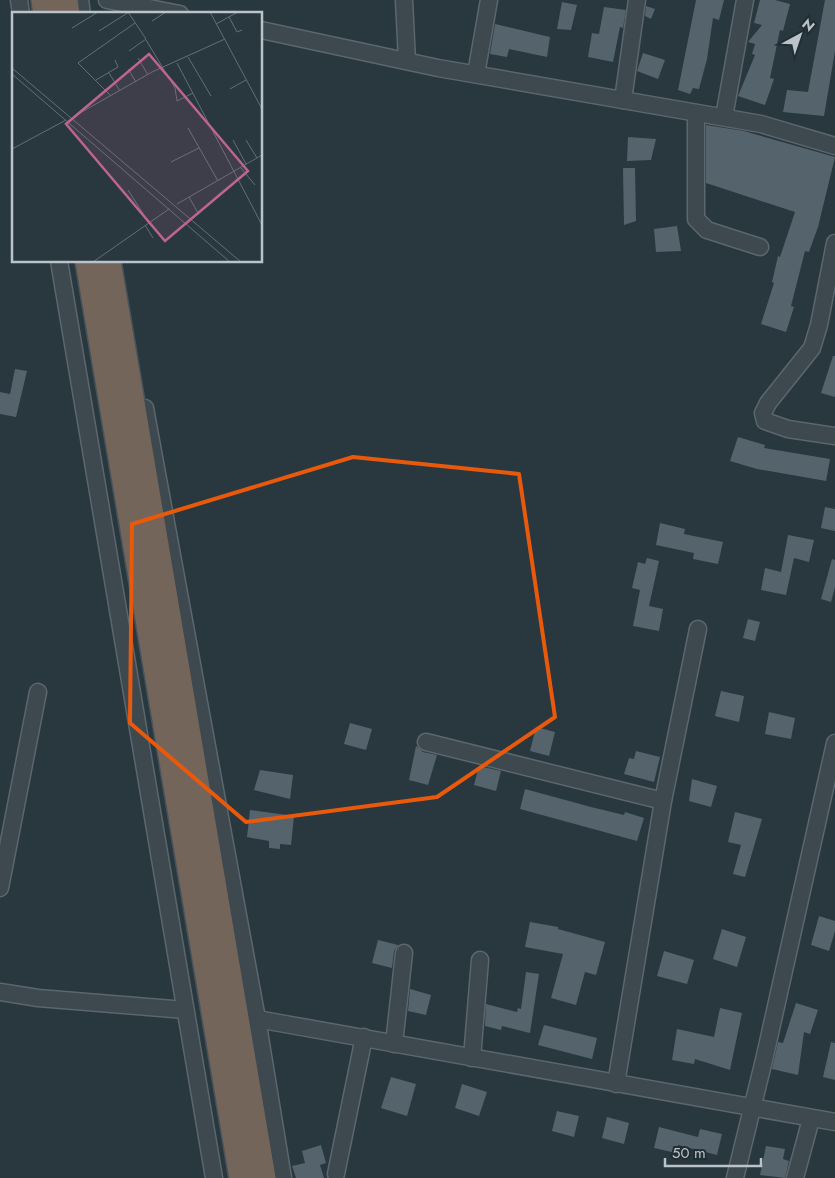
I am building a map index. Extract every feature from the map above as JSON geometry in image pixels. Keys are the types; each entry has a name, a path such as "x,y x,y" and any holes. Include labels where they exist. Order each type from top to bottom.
{"highway":[{"path":"88,262 242,1178"},
{"path":"108,262 263,1178"}],"street":[{"path":"107,0 170,12"},
{"path":"404,0 407,61"},
{"path":"476,74 489,0"},
{"path":"623,100 637,0"},
{"path":"724,117 745,0"},
{"path":"262,30 476,74 761,124 835,146"},
{"path":"696,112 696,219 707,230 760,247"},
{"path":"835,243 819,325 812,348 768,403 763,413 765,421 788,429 835,436"},
{"path":"59,262 214,1178"},
{"path":"120,262 257,1020 283,1178"},
{"path":"616,1084 663,801 698,629"},
{"path":"0,888 38,692"},
{"path":"426,742 663,801"},
{"path":"735,1178 753,1109 835,744"},
{"path":"394,1044 404,953"},
{"path":"472,1058 480,960"},
{"path":"1,991 38,998 185,1010"},
{"path":"257,1020 364,1037 753,1109 835,1122"},
{"path":"336,1174 364,1037"},
{"path":"795,1178 810,1119"}],"highlighted area":[{"path":"353,457 519,474 555,717 437,797 246,822 130,723 132,524"}],"building":[{"path":"696,0 724,0 719,20 713,18 707,59 699,89 693,88 690,94 678,90"},
{"path":"760,0 775,0 790,4 783,31 780,30 770,78 774,79 765,105 738,96 755,55 752,54 755,44 748,42 762,25 754,23"},
{"path":"825,0 835,0 835,51 824,116 783,112 787,90 808,92"},
{"path":"562,2 577,5 571,30 557,29"},
{"path":"646,6 655,9 651,19 645,16"},
{"path":"604,7 626,10 623,28 620,27 613,62 588,57 592,33 599,34"},
{"path":"495,24 550,37 547,57 509,49 507,57 490,54"},
{"path":"643,53 665,60 658,79 637,71"},
{"path":"706,125 744,131 835,157 818,227 809,252 805,251 791,306 794,307 786,332 761,324 774,283 772,282 778,256 780,257 795,212 706,183"},
{"path":"628,137 656,139 651,160 627,161"},
{"path":"623,168 635,168 636,221 624,225"},
{"path":"677,226 681,251 656,252 654,229"},
{"path":"833,356 835,356 835,397 821,393"},
{"path":"15,369 27,371 16,417 0,414 0,392 10,394"},
{"path":"738,437 765,445 764,448 830,459 826,481 757,469 730,461"},
{"path":"825,507 835,509 835,531 821,528"},
{"path":"660,523 685,529 684,534 723,542 718,564 693,559 694,553 656,545"},
{"path":"788,535 814,540 809,562 794,558 786,595 761,590 765,568 781,572"},
{"path":"647,558 659,561 649,606 663,609 659,631 633,626 640,590 632,588 638,562 645,564"},
{"path":"832,559 835,560 835,587 831,602 821,599"},
{"path":"748,619 760,622 755,641 743,638"},
{"path":"721,691 744,696 739,722 715,716"},
{"path":"769,712 795,718 791,739 765,734"},
{"path":"350,723 372,729 366,750 344,744"},
{"path":"536,727 555,732 549,756 530,751"},
{"path":"416,746 423,752 437,755 428,785 409,780"},
{"path":"636,751 660,757 654,782 624,774 629,758 634,759"},
{"path":"479,766 501,771 496,791 474,785"},
{"path":"260,770 293,775 290,799 254,790"},
{"path":"692,779 717,786 711,807 689,801"},
{"path":"525,789 591,807 624,815 625,812 644,818 637,841 520,809"},
{"path":"250,810 294,816 291,845 280,844 280,849 269,848 269,841 247,837"},
{"path":"735,812 762,819 745,877 733,874 741,845 728,842"},
{"path":"819,916 835,921 835,931 829,951 811,945"},
{"path":"530,922 558,927 558,929 605,942 596,975 585,972 576,1005 551,998 563,954 525,947"},
{"path":"722,929 746,937 737,967 713,959"},
{"path":"378,940 398,945 394,951 392,968 372,963"},
{"path":"664,951 694,960 687,984 657,976"},
{"path":"526,972 539,974 530,1033 502,1026 501,1030 485,1026 486,1004 517,1012 518,1008 521,1009"},
{"path":"410,989 431,995 426,1015 408,1011"},
{"path":"796,1003 818,1010 810,1034 804,1032 798,1075 772,1069 778,1042 783,1043"},
{"path":"720,1008 742,1013 730,1070 695,1059 694,1064 672,1060 677,1029 714,1037"},
{"path":"544,1025 597,1038 592,1059 538,1045"},
{"path":"831,1042 835,1043 835,1080 823,1077"},
{"path":"391,1077 416,1084 407,1116 381,1108"},
{"path":"462,1084 487,1092 479,1116 455,1108"},
{"path":"557,1111 579,1116 574,1137 552,1131"},
{"path":"607,1117 629,1123 624,1144 602,1138"},
{"path":"659,1127 698,1137 700,1129 722,1134 717,1155 678,1145 676,1153 654,1148"},
{"path":"321,1145 326,1163 320,1165 324,1178 296,1178 292,1166 305,1163 302,1151"},
{"path":"766,1146 785,1149 783,1159 789,1161 785,1178 760,1175"}]}
